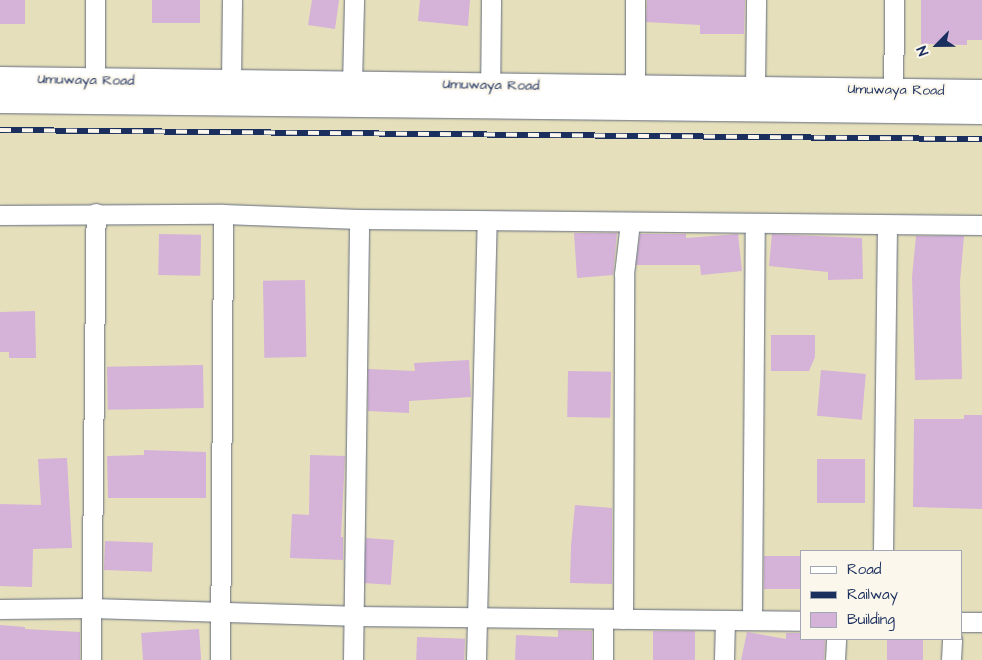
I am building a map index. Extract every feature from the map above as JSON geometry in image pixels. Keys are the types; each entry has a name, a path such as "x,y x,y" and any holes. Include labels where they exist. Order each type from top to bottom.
{"street":[{"path":"95,0 95,91"},
{"path":"231,82 232,0"},
{"path":"352,84 354,0"},
{"path":"490,0 490,96"},
{"path":"635,0 635,87"},
{"path":"755,88 756,0"},
{"path":"893,100 894,0"},
{"name":"Umuwaya Road","path":"0,79 95,91 893,100 982,92"},
{"name":"Umuwaya Road","path":"0,101 95,91 231,82 352,84 490,96 635,87 755,88 893,100 982,112"},
{"path":"91,660 96,213"},
{"path":"0,214 224,214 487,221 982,225"},
{"path":"220,660 222,610 224,214"},
{"path":"353,660 359,219"},
{"path":"476,660 487,221"},
{"path":"623,619 624,274 630,222"},
{"path":"752,620 755,224"},
{"path":"883,550 887,225"},
{"path":"0,609 91,608 222,610 353,616 800,621"},
{"path":"603,619 603,660"},
{"path":"724,660 725,620"},
{"path":"962,622 982,622"},
{"path":"835,660 836,640"},
{"path":"951,660 952,640"}],"building":[{"path":"0,0 25,0 25,24 0,24"},
{"path":"152,0 200,0 200,23 152,23"},
{"path":"312,0 339,0 335,29 308,25"},
{"path":"420,0 470,0 468,26 418,21"},
{"path":"647,0 745,0 744,34 700,34 700,25 646,22"},
{"path":"921,0 982,0 982,40 967,40 967,45 921,44"},
{"path":"574,233 617,233 613,275 577,278"},
{"path":"159,234 201,235 200,276 158,275"},
{"path":"640,234 686,234 686,238 738,234 742,271 701,275 700,265 636,265"},
{"path":"772,234 862,238 863,279 828,280 828,272 769,266"},
{"path":"916,236 964,236 960,282 962,379 915,380 912,277"},
{"path":"305,280 306,357 264,358 263,281"},
{"path":"35,311 36,358 9,358 9,352 0,352 0,312"},
{"path":"771,335 815,335 815,357 809,371 771,371"},
{"path":"469,360 471,397 409,401 409,413 368,411 368,369 415,371 414,363"},
{"path":"203,365 204,408 108,410 107,367"},
{"path":"821,370 866,374 862,420 817,416"},
{"path":"568,371 611,372 610,418 567,417"},
{"path":"964,415 982,415 982,509 913,507 914,419 964,419"},
{"path":"144,450 206,452 206,498 108,498 107,456 144,455"},
{"path":"310,455 345,456 341,537 343,537 343,560 290,558 292,514 309,515"},
{"path":"67,458 72,548 33,549 32,587 0,586 0,504 41,505 38,459"},
{"path":"817,459 865,459 865,503 817,503"},
{"path":"575,505 612,508 612,584 570,583"},
{"path":"366,538 394,540 391,585 363,583"},
{"path":"105,541 153,543 152,572 104,570"},
{"path":"764,556 800,556 800,589 764,589"},
{"path":"0,625 25,627 25,629 80,632 80,660 0,660"},
{"path":"199,629 201,660 143,660 141,633"},
{"path":"558,630 592,631 592,660 515,660 516,635 558,637"},
{"path":"653,631 695,631 695,660 653,660"},
{"path":"747,632 786,639 786,633 800,633 800,640 825,640 824,660 741,660"},
{"path":"417,637 465,639 464,660 416,660"},
{"path":"887,640 923,640 923,660 887,660"}],"railway":[{"path":"0,130 982,139"}]}
